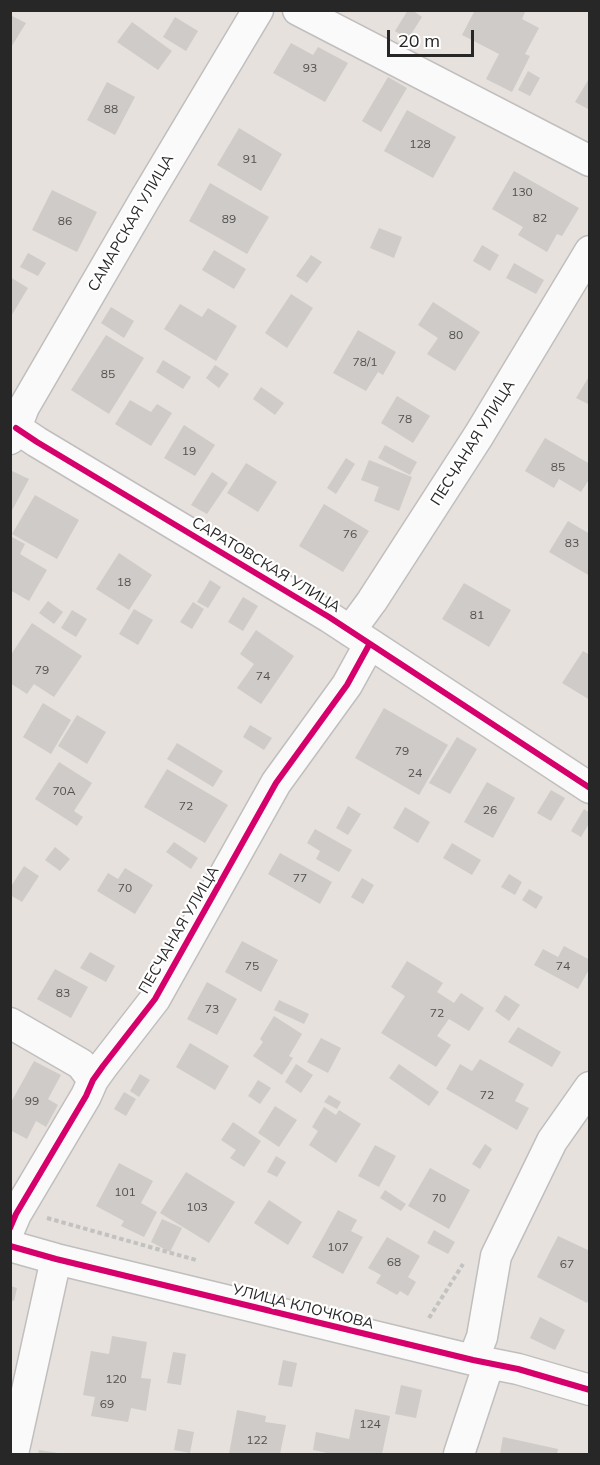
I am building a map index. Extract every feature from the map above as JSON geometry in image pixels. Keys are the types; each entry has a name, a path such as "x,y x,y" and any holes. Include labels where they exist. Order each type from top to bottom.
{"street":[{"name":"САМАРСКАЯ УЛИЦА","path":"13,434 24,407 139,208 258,10"},
{"path":"298,10 590,161"},
{"name":"ПЕСЧАНАЯ УЛИЦА","path":"13,1221 86,1096 93,1080 155,999 276,783 347,685 372,601 479,435 590,251"},
{"name":"САРАТОВСКАЯ УЛИЦА","path":"13,434 37,442 319,611 590,788"},
{"path":"10,1023 81,1064 93,1080"},
{"path":"459,1455 481,1362 482,1337 496,1256 552,1141 590,1087"},
{"name":"УЛИЦА КЛОЧКОВА","path":"10,1246 481,1362 518,1369 590,1390"},
{"path":"14,1455 56,1259"}],"path":[{"path":"13,1221 41,1217 199,1261"},
{"path":"426,1323 464,1262 496,1256"}],"building":[{"path":"408,10 422,17 408,39 395,31"},
{"path":"475,10 522,10 525,12 522,19 539,28 525,54 530,56 512,92 486,79 499,54 462,35"},
{"path":"10,15 26,23 10,49"},
{"path":"175,17 198,31 186,51 163,37"},
{"path":"132,22 172,51 158,70 117,42"},
{"path":"291,43 313,55 318,47 348,63 325,102 273,73"},
{"path":"528,71 540,78 530,96 518,90"},
{"path":"388,77 407,88 381,132 362,121"},
{"path":"590,77 590,106 588,109 575,102"},
{"path":"107,82 135,97 115,135 87,120"},
{"path":"407,110 456,137 433,178 384,151"},
{"path":"239,128 282,154 261,191 217,165"},
{"path":"514,171 579,208 562,236 557,234 547,252 518,235 523,227 492,209"},
{"path":"210,183 269,217 247,254 189,221"},
{"path":"52,190 97,212 77,252 32,230"},
{"path":"379,228 402,237 394,258 370,248"},
{"path":"482,245 499,255 490,271 473,261"},
{"path":"214,250 246,269 234,289 202,270"},
{"path":"28,253 46,263 38,276 20,267"},
{"path":"311,255 322,262 307,283 296,276"},
{"path":"514,263 544,280 536,294 506,278"},
{"path":"10,277 28,288 10,318"},
{"path":"291,294 313,308 287,348 265,333"},
{"path":"433,302 480,332 455,371 427,354 438,338 418,325"},
{"path":"180,304 202,317 208,308 237,326 216,361 164,329"},
{"path":"111,307 134,321 124,338 101,323"},
{"path":"358,330 396,352 383,375 378,372 366,391 333,373"},
{"path":"106,335 144,358 109,414 71,390"},
{"path":"163,360 191,377 183,389 156,372"},
{"path":"215,365 229,374 219,388 206,378"},
{"path":"590,375 590,405 576,398"},
{"path":"261,387 284,403 275,415 253,399"},
{"path":"397,396 430,416 413,443 381,423"},
{"path":"130,400 151,412 157,404 172,413 151,446 115,424"},
{"path":"184,425 215,445 195,476 164,458"},
{"path":"545,438 590,464 590,478 581,492 559,479 554,488 525,471"},
{"path":"385,445 417,462 410,475 378,458"},
{"path":"346,458 355,464 336,494 327,488"},
{"path":"369,460 412,477 399,511 374,501 379,487 361,480"},
{"path":"246,463 277,482 258,512 227,493"},
{"path":"10,470 29,479 10,514"},
{"path":"212,472 228,483 207,514 191,505"},
{"path":"35,495 79,520 57,559 12,534"},
{"path":"324,504 369,531 343,572 299,546"},
{"path":"568,521 590,534 590,576 549,552"},
{"path":"10,536 25,544 20,554 47,570 29,601 10,590"},
{"path":"119,553 152,575 129,610 96,589"},
{"path":"210,580 221,587 208,608 197,602"},
{"path":"464,583 511,610 489,647 442,619"},
{"path":"243,597 258,606 243,631 228,622"},
{"path":"48,601 63,612 54,624 39,613"},
{"path":"193,602 204,609 192,629 180,622"},
{"path":"134,609 153,620 138,645 119,634"},
{"path":"72,610 87,619 76,637 61,628"},
{"path":"32,623 82,656 54,697 34,684 27,694 10,683 10,656"},
{"path":"256,630 294,656 261,704 237,688 254,664 240,654"},
{"path":"583,651 590,655 590,700 562,683"},
{"path":"43,703 71,720 51,754 23,737"},
{"path":"384,708 448,745 419,795 355,758"},
{"path":"77,715 106,732 87,764 58,746"},
{"path":"250,725 272,738 264,750 243,737"},
{"path":"457,737 477,749 450,794 429,783"},
{"path":"177,743 223,771 213,787 167,759"},
{"path":"59,762 92,783 74,811 83,817 77,826 35,799"},
{"path":"167,769 228,805 205,843 144,807"},
{"path":"487,782 515,798 493,838 464,822"},
{"path":"551,790 565,798 551,821 537,813"},
{"path":"348,806 361,814 348,835 336,828"},
{"path":"405,807 430,822 418,843 393,828"},
{"path":"584,809 590,813 590,822 581,837 571,831"},
{"path":"315,829 352,850 339,872 316,859 320,851 307,843"},
{"path":"174,842 198,858 191,869 166,852"},
{"path":"452,843 481,860 472,875 443,858"},
{"path":"55,847 70,859 60,871 45,860"},
{"path":"280,853 332,882 320,904 268,874"},
{"path":"24,866 39,876 22,902 10,895 10,888"},
{"path":"125,868 153,885 135,914 97,891 108,873 118,879"},
{"path":"509,874 522,882 515,895 501,887"},
{"path":"362,878 374,885 363,904 351,897"},
{"path":"529,889 543,897 536,909 522,900"},
{"path":"242,941 278,960 261,992 225,972"},
{"path":"564,946 590,960 590,968 578,989 534,965 543,949 558,957"},
{"path":"90,952 115,966 106,982 80,968"},
{"path":"407,961 443,983 437,992 454,1003 461,993 484,1008 469,1031 449,1019 437,1036 451,1045 436,1067 381,1033 405,996 391,987"},
{"path":"55,969 88,987 71,1018 37,999"},
{"path":"207,982 237,999 217,1035 187,1019"},
{"path":"505,995 520,1005 509,1021 495,1011"},
{"path":"279,1000 309,1014 304,1024 274,1010"},
{"path":"274,1016 302,1034 289,1056 293,1058 282,1075 253,1056 263,1042 260,1039"},
{"path":"518,1027 561,1052 552,1067 508,1042"},
{"path":"321,1038 341,1048 328,1073 307,1062"},
{"path":"190,1043 229,1066 215,1090 176,1067"},
{"path":"480,1059 524,1084 515,1101 529,1108 517,1130 446,1089 460,1064 472,1071"},
{"path":"34,1061 61,1075 48,1099 58,1105 46,1127 36,1121 27,1139 10,1130 10,1104"},
{"path":"296,1064 313,1075 301,1093 285,1082"},
{"path":"399,1064 439,1092 429,1106 389,1078"},
{"path":"140,1074 150,1080 139,1097 130,1091"},
{"path":"258,1080 271,1088 260,1104 248,1096"},
{"path":"124,1092 136,1099 126,1116 114,1109"},
{"path":"329,1095 341,1102 337,1109 324,1102"},
{"path":"275,1106 297,1120 279,1147 258,1133"},
{"path":"324,1107 336,1115 339,1110 361,1124 336,1163 309,1145 318,1131 312,1127"},
{"path":"233,1122 261,1141 244,1167 230,1158 236,1150 221,1140"},
{"path":"485,1144 492,1149 480,1169 472,1164"},
{"path":"375,1145 396,1156 379,1187 358,1176"},
{"path":"276,1156 286,1162 277,1177 267,1172"},
{"path":"119,1163 153,1181 141,1203 157,1212 144,1237 121,1226 124,1221 96,1206"},
{"path":"430,1168 470,1190 449,1229 408,1206"},
{"path":"186,1172 235,1202 209,1243 160,1213"},
{"path":"385,1190 406,1204 401,1211 380,1198"},
{"path":"269,1200 302,1222 288,1245 254,1223"},
{"path":"338,1210 357,1220 351,1231 363,1237 343,1274 312,1257"},
{"path":"162,1219 182,1228 170,1252 151,1242"},
{"path":"434,1230 455,1242 448,1254 427,1243"},
{"path":"558,1236 590,1251 590,1297 587,1303 537,1277"},
{"path":"387,1237 420,1256 408,1277 416,1282 408,1296 400,1291 397,1295 376,1283 381,1275 368,1268"},
{"path":"10,1286 17,1288 14,1301 10,1300"},
{"path":"540,1317 565,1330 555,1350 530,1338"},
{"path":"112,1336 147,1342 141,1378 151,1379 146,1411 131,1408 128,1422 91,1416 95,1397 83,1395 91,1351 109,1354"},
{"path":"173,1352 186,1354 181,1385 167,1383"},
{"path":"283,1360 297,1363 292,1387 278,1385"},
{"path":"401,1385 422,1390 416,1418 395,1414"},
{"path":"355,1409 390,1416 382,1454 332,1454 313,1450 316,1432 349,1439"},
{"path":"237,1410 266,1416 265,1422 286,1425 280,1454 229,1454"},
{"path":"178,1429 194,1432 190,1453 174,1450"},
{"path":"503,1437 558,1449 557,1454 500,1454"},
{"path":"39,1450 58,1453 58,1454 38,1454"}],"cycle path":[{"path":"16,428 329,617 590,788"},
{"path":"10,1228 93,1080 155,999 276,783 347,685 369,645"},
{"path":"10,1246 473,1360 518,1369 590,1390"}]}
